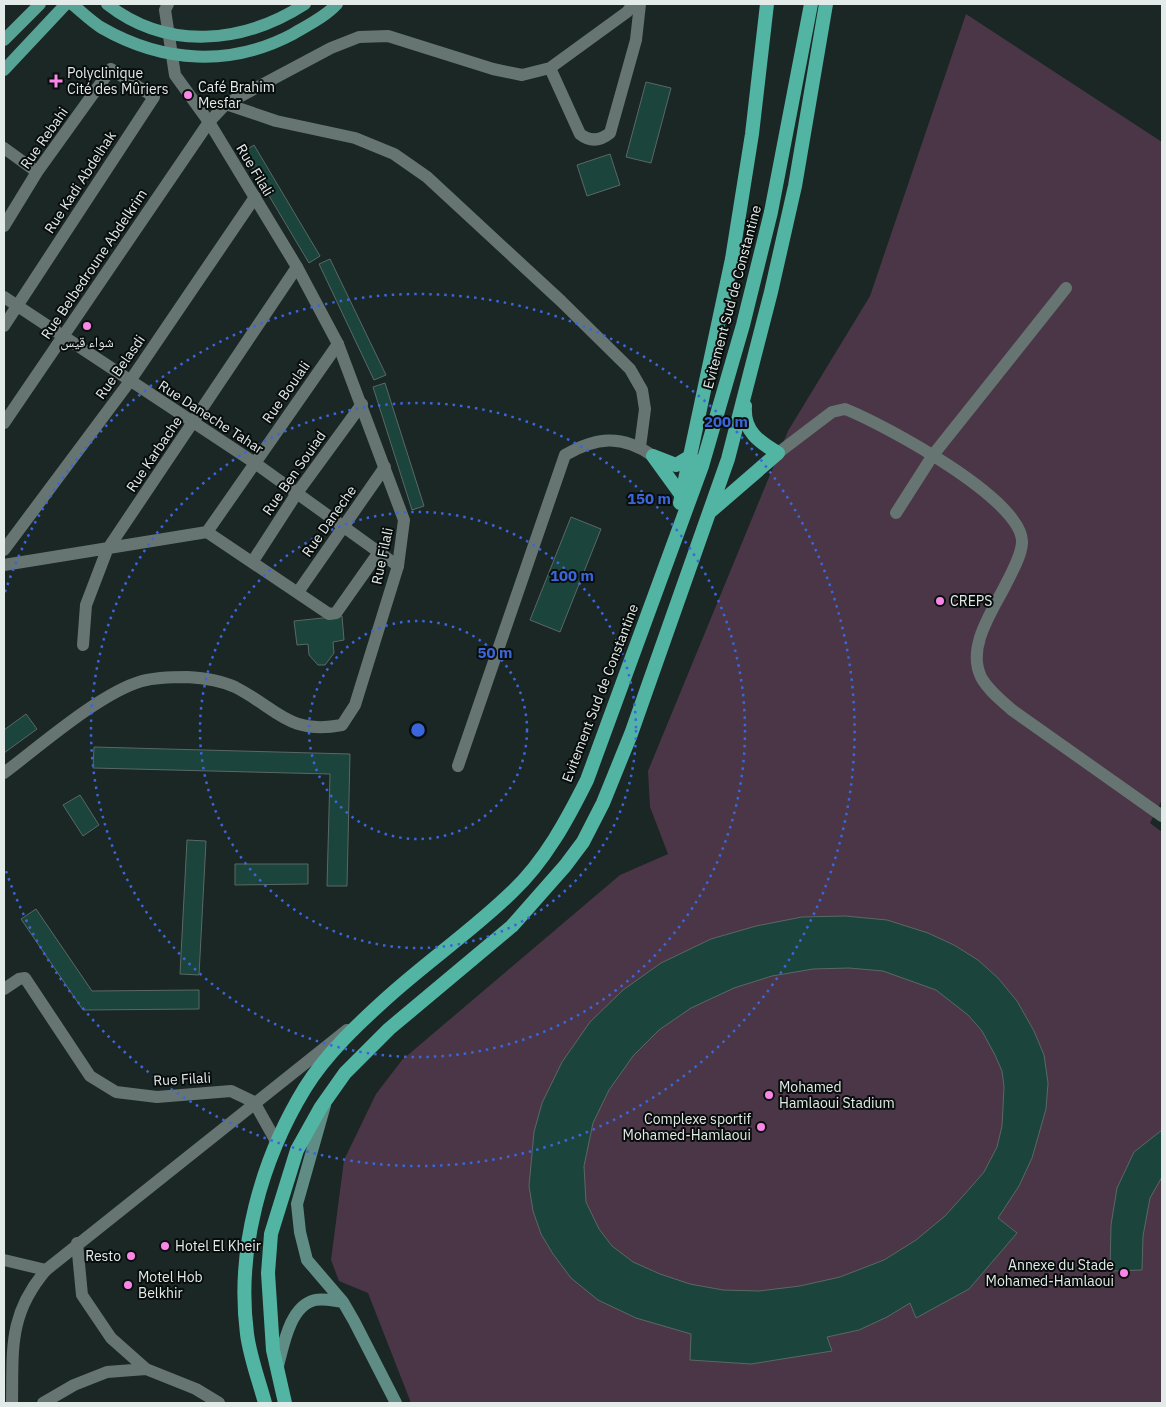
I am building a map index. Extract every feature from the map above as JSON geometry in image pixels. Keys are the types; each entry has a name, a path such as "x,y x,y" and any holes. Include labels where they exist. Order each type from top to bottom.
{"highway":[{"path":"670,549 732,259 752,134 767,4"},
{"name":"Evitement Sud de Constantine","path":"265,1403 247,1334 245,1273 249,1233 260,1188 277,1143 305,1088 328,1057 387,997 513,892 545,854 587,780 638,644 670,549 702,466 743,324 771,212 811,4"},
{"path":"285,1403 278,1374 268,1282 271,1234 297,1150 327,1098 345,1073 389,1029 512,926 548,887 583,842 604,803 632,734 728,459 771,292 795,186 826,4"},
{"path":"711,512 778,454 758,440 747,427 744,411 747,380"},
{"path":"653,456 676,464 691,456"},
{"path":"653,456 682,496"}],"main road":[{"path":"4,40 40,4"},
{"path":"4,70 66,4"},
{"path":"72,4 101,27 141,47 177,56 215,56 244,52 274,44 314,22 337,4"},
{"path":"107,4 118,13 148,28 190,37 229,36 261,27 305,4"},
{"path":"327,1098 297,1204 300,1232 307,1260 343,1302 396,1403"},
{"path":"278,1374 291,1325 303,1306 317,1299 343,1302"}],"street":[{"name":"Rue Filali","path":"4,774 106,698 142,681 169,677 208,678 235,687 296,725 322,728 342,724 355,705 398,566 404,520 338,344 297,267 209,122 175,75 165,10 168,4"},
{"path":"633,4 627,12 550,68 580,134 586,139 603,138 610,133 636,40 640,4"},
{"name":"Rue Belbedroune Abdelkrim","path":"4,423 209,122 226,104 331,48 359,37 388,36 493,70 522,75 550,68"},
{"name":"Rue Rebahi","path":"4,226 37,172 111,69"},
{"name":"Rue Kadi Abdelhak","path":"4,326 154,97 111,69"},
{"path":"226,104 276,121 354,138 394,154 428,177 561,301 630,369 642,390 645,409 640,447"},
{"path":"4,148 37,172"},
{"name":"Rue Belasdi","path":"4,550 130,381 255,198"},
{"name":"Rue Karbache","path":"83,645 86,605 107,550 297,267"},
{"path":"896,513 933,455 1066,288"},
{"name":"Rue Daneche Tahar","path":"4,297 255,463 398,566"},
{"name":"Rue Boulali","path":"206,532 338,344"},
{"name":"Rue Ben Souiad","path":"253,561 297,493 362,404"},
{"path":"778,454 832,412 845,409 933,455 993,498 1021,532 1022,542 1014,568 986,625 975,653 981,676 992,693 1012,710 1162,816"},
{"path":"458,766 565,456 585,444 610,440 640,447 653,456"},
{"name":"Rue Daneche","path":"298,592 385,467"},
{"path":"4,565 107,550 206,532 253,561 329,614 336,613 379,552"},
{"name":"Rue Filali","path":"4,989 19,979 25,978 90,1076 116,1092 157,1097 231,1092 254,1102"},
{"path":"12,1403 16,1319 24,1300 46,1270 77,1243 387,997"},
{"path":"254,1102 277,1143"},
{"path":"77,1243 82,1296 111,1338 146,1369 196,1389 219,1403"},
{"path":"4,1260 46,1270"},
{"path":"43,1403 74,1385 107,1372 146,1369"}],"shaded area":[{"path":"966,14 1162,142 1162,800 1150,823 1162,832 1162,1403 411,1403 368,1293 339,1281 331,1260 344,1160 376,1094 402,1060 620,875 668,854 650,807 648,771 788,431 870,296"}],"building":[{"path":"646,82 671,88 651,163 626,157"},
{"path":"254,145 320,256 309,263 243,152"},
{"path":"610,154 620,185 587,196 577,165"},
{"path":"330,259 386,375 374,380 319,264"},
{"path":"385,383 424,506 412,510 373,387"},
{"path":"571,517 601,529 560,632 530,620"},
{"path":"342,616 344,640 333,642 334,653 325,665 318,665 309,655 308,644 297,645 294,621"},
{"path":"26,714 37,729 4,753 4,730"},
{"path":"94,747 350,754 347,886 327,886 330,774 93,768"},
{"path":"80,795 99,825 83,836 63,805"},
{"path":"187,840 206,841 199,975 180,974"},
{"path":"235,864 308,864 308,884 235,885"},
{"path":"36,909 92,991 199,990 199,1009 83,1010 21,919"},
{"path":"845,916 887,920 928,933 954,945 978,960 998,978 1017,1001 1034,1031 1044,1055 1048,1083 1046,1109 1032,1158 1019,1186 998,1218 1017,1233 969,1289 916,1318 910,1303 887,1317 859,1330 827,1337 832,1351 751,1364 690,1360 691,1334 636,1318 598,1300 571,1278 553,1254 541,1234 533,1211 529,1186 534,1132 542,1103 562,1062 590,1022 623,990 661,963 711,939 756,926 802,917","holes":["849,968 883,971 936,990 968,1015 982,1031 1002,1071 1004,1087 1002,1126 997,1147 984,1172 945,1216 916,1240 884,1260 840,1277 800,1286 759,1291 723,1290 690,1284 633,1262 612,1246 599,1229 586,1202 584,1166 593,1123 609,1090 633,1056 659,1030 691,1008 734,988 772,976 813,969"]},
{"path":"1162,1130 1162,1177 1150,1198 1143,1236 1142,1270 1110,1271 1111,1225 1117,1188 1134,1152"}],"place":[{"name":"Polyclinique Cité des Mûriers","path":"56,81"},
{"name":"Café Brahim Mesfar","path":"188,95"},
{"name":"شواء قيس","path":"87,326"},
{"name":"CREPS","path":"940,601"},
{"name":"Mohamed Hamlaoui Stadium","path":"769,1095"},
{"name":"Complexe sportif Mohamed-Hamlaoui","path":"761,1127"},
{"name":"Hotel El Kheir","path":"165,1246"},
{"name":"Resto","path":"131,1256"},
{"name":"Annexe du Stade Mohamed-Hamlaoui","path":"1124,1273"},
{"name":"Motel Hob Belkhir","path":"128,1285"}]}
